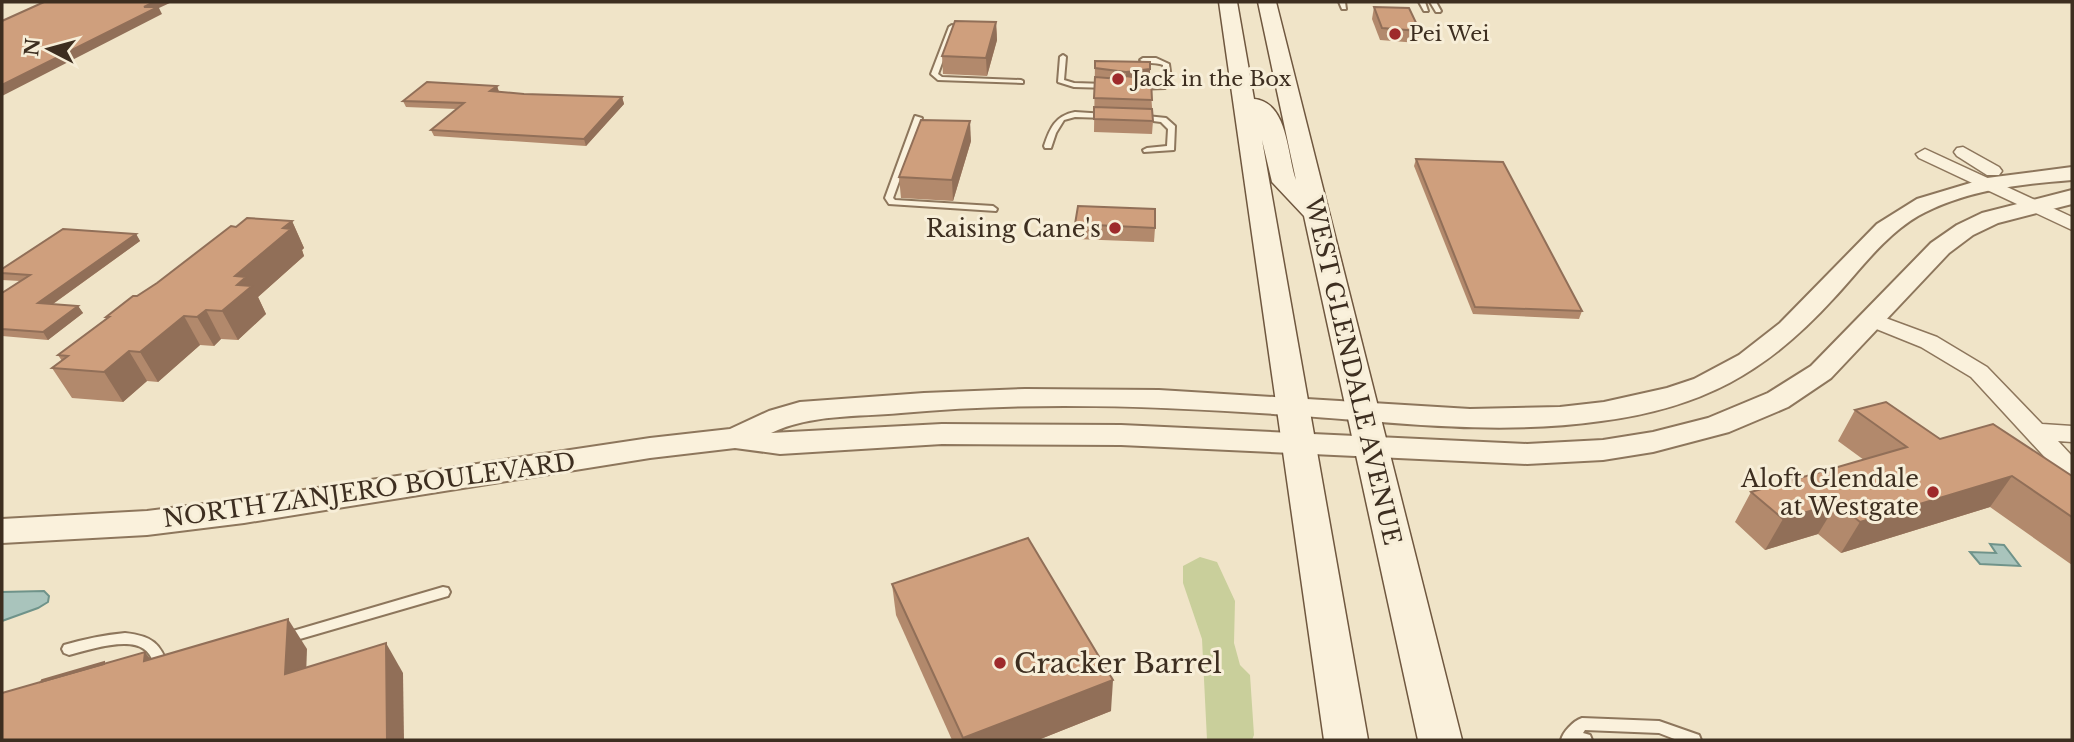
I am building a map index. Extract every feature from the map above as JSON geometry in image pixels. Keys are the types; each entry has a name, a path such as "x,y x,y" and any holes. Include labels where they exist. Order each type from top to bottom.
{"main road":[{"path":"1228,2 1346,740"},
{"name":"WEST GLENDALE AVENUE","path":"1267,2 1440,740"},
{"path":"1245,105 1260,106 1266,111 1278,167 1284,182 1317,214"}],"street":[{"path":"1963,152 1991,170 2003,182"},
{"path":"1925,154 2058,202 2072,224"},
{"path":"1367,430 1589,413 1644,404 1705,385 1766,352 1859,255 1906,214 1927,203 2003,182 2072,174"},
{"path":"1367,430 1527,454 1603,450 1683,435 1751,413 1821,372 1940,248 1965,230 1990,218 2058,202"},
{"path":"1872,319 1929,342 1965,362 1992,383 2072,471"},
{"name":"NORTH ZANJERO BOULEVARD","path":"2,531 147,523 244,511 650,448 735,438 780,444 876,437 1296,425 1367,430"},
{"path":"2036,432 2072,434"}],"lane":[{"path":"1422,2 1426,10"},
{"path":"1433,2 1438,11"},
{"path":"952,27 934,75 940,79 1021,82"},
{"path":"1063,57 1060,78 1066,84 1120,87"},
{"path":"1131,87 1157,88 1166,83 1166,64 1156,60 1143,60"},
{"path":"1048,146 1053,126 1060,119 1083,114 1119,116"},
{"path":"1131,117 1154,118 1169,124 1171,148 1147,150"},
{"path":"918,118 889,198 892,202 993,209"},
{"path":"270,643 443,592"},
{"path":"69,649 103,641 135,639 154,647 161,659 163,675"},
{"path":"1569,739 1582,723 1659,727 1694,740"},
{"path":"1569,739 1585,740"}],"green space":[{"path":"1200,557 1217,562 1235,601 1234,643 1240,665 1250,675 1254,735 1252,740 1207,740 1202,639 1183,583 1183,566"}],"water":[{"path":"1990,544 2004,545 2020,566 1980,564 1970,552 1996,553"},
{"path":"44,591 49,596 48,602 2,621 2,592"}],"building":[{"path":"44,2 154,2 144,7 158,7 2,85 2,21"},
{"path":"1374,7 1409,8 1420,31 1382,28"},
{"path":"955,21 996,22 986,58 942,56"},
{"path":"1095,61 1150,62 1150,69 1126,72 1095,68"},
{"path":"1126,76 1151,80 1152,100 1094,98 1095,77 1120,79"},
{"path":"427,82 497,86 490,91 524,94 622,97 584,139 431,130 464,103 403,101"},
{"path":"1094,107 1152,109 1153,121 1094,119"},
{"path":"921,120 970,121 952,180 899,177"},
{"path":"1416,159 1503,162 1582,311 1475,307"},
{"path":"1078,206 1155,209 1155,228 1075,224"},
{"path":"247,218 292,221 283,228 291,229 235,276 246,277 237,285 252,286 222,311 206,310 197,317 184,316 140,352 129,351 104,372 52,368 68,356 58,355 133,296 157,283 231,226 236,227"},
{"path":"63,229 136,234 38,303 78,306 43,332 2,329 2,293 30,275 2,273 2,269"},
{"path":"1886,402 1940,439 1993,424 2072,476 2072,517 2012,476 1860,522 1837,503 1783,519 1751,492 1907,447 1855,410"},
{"name":"Cracker Barrel","path":"1028,538 1113,680 963,738 892,584"},
{"path":"288,619 285,674 386,643 387,740 2,740 2,693 145,652 144,661"},
{"path":"104,664 41,682 42,680"}],"place":[{"name":"Pei Wei","path":"1395,34"},
{"name":"Jack in the Box","path":"1118,79"},
{"name":"Raising Cane's","path":"1115,228"},
{"name":"Aloft Glendale at Westgate","path":"1933,492"},
{"name":"Cracker Barrel","path":"1000,663"}]}
